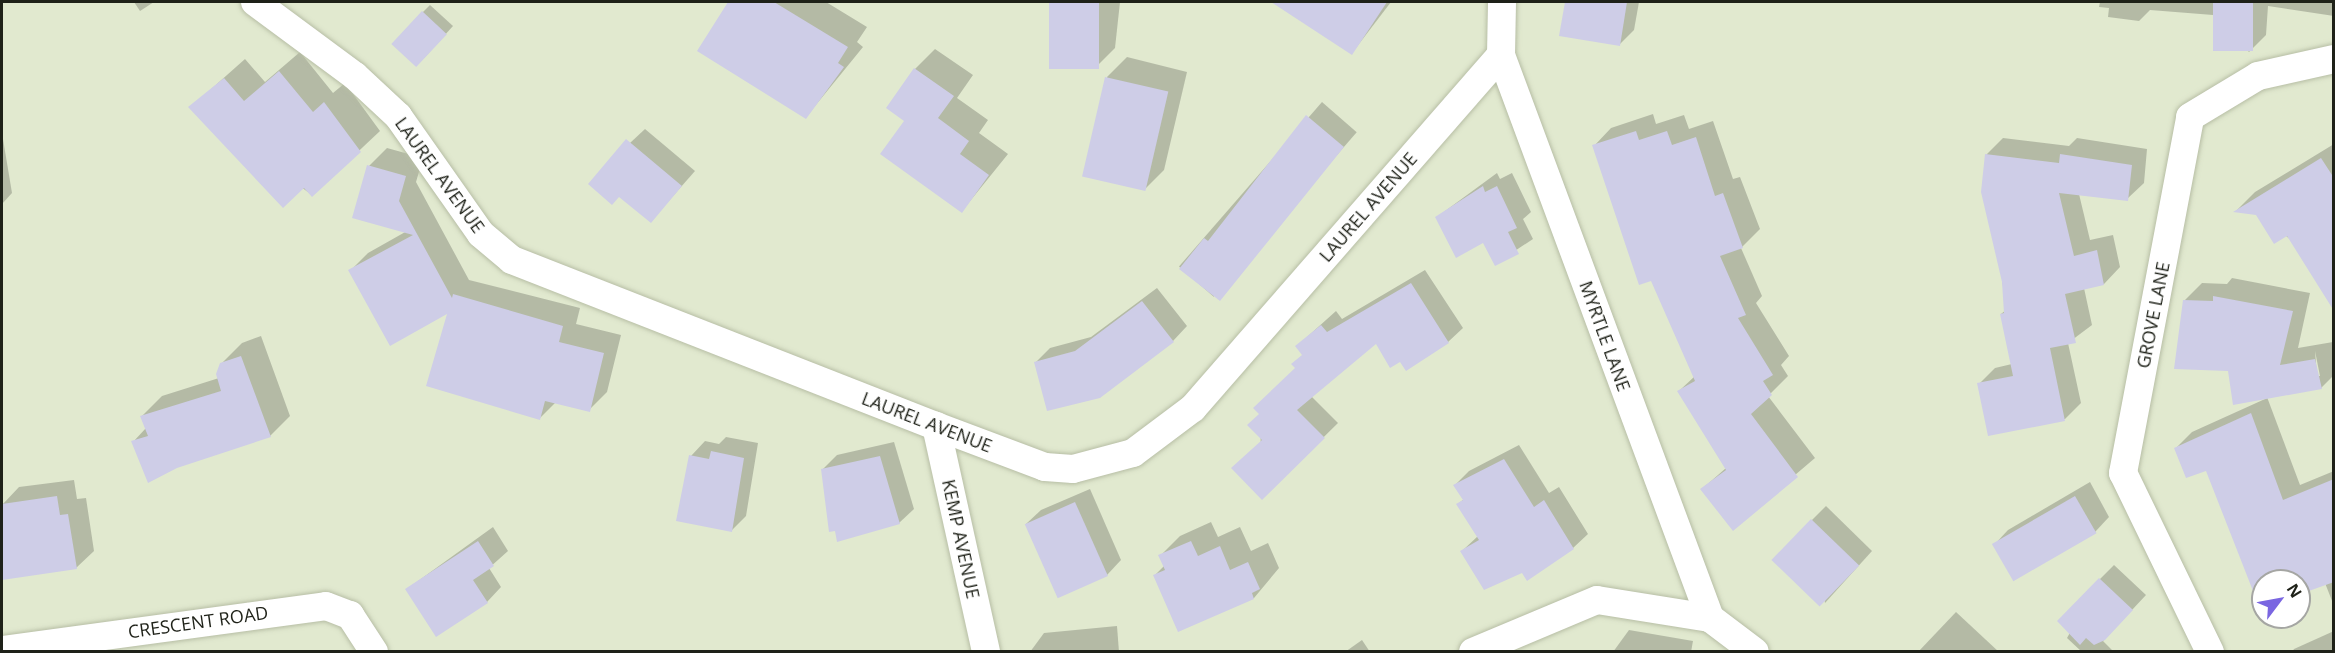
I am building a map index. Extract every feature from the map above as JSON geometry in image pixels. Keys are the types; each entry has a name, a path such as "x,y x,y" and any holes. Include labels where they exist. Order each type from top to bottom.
{"street":[{"name":"LAUREL AVENUE","path":"255,2 355,76 398,116 481,234 512,260 936,426 1046,466 1073,468 1133,453 1164,434 1193,408 1501,55"},
{"path":"1501,55 1502,2"},
{"name":"MYRTLE LANE","path":"1501,55 1710,618"},
{"name":"GROVE LANE","path":"2210,651 2123,473 2190,117 2258,76 2334,59"},
{"name":"KEMP AVENUE","path":"936,426 986,651"},
{"path":"1473,651 1597,600 1710,618 1755,651"},
{"name":"CRESCENT ROAD","path":"2,650 326,606 350,615 374,651"}],"building":[{"path":"728,2 774,2 848,47 838,63 844,67 806,119 697,51"},
{"path":"1049,2 1099,2 1099,69 1049,69"},
{"path":"1271,2 1387,2 1352,55"},
{"path":"1565,2 1627,2 1620,46 1559,36"},
{"path":"2213,2 2253,2 2253,51 2213,51"},
{"path":"422,11 447,34 416,67 391,44"},
{"path":"914,68 954,96 938,118 969,141 960,154 989,175 962,213 880,154 904,121 886,108"},
{"path":"279,71 313,112 324,102 361,152 312,197 304,188 283,208 188,107 224,78 244,101"},
{"path":"1105,77 1168,92 1145,191 1082,176"},
{"path":"1306,115 1344,147 1220,301 1179,269 1204,238 1208,241"},
{"path":"1636,131 1639,140 1667,131 1672,145 1696,137 1715,196 1723,193 1743,248 1720,256 1746,315 1738,318 1773,375 1763,381 1772,395 1751,414 1798,477 1733,531 1700,489 1726,470 1677,391 1695,381 1651,281 1639,285 1592,145"},
{"path":"626,139 682,186 651,223 619,197 612,205 588,184"},
{"path":"1985,154 2059,163 2060,154 2132,165 2128,201 2059,193 2074,256 2097,250 2104,285 2065,294 2076,343 2050,348 2065,421 1988,436 1977,383 2013,376 2000,314 2004,313 2002,282 1981,192"},
{"path":"2321,158 2334,178 2334,311 2287,236 2274,244 2256,215 2233,212"},
{"path":"367,165 406,176 399,201 452,298 453,294 563,326 559,342 604,353 590,412 545,401 540,420 426,386 447,314 390,346 348,270 413,235 352,218"},
{"path":"1483,186 1485,192 1497,186 1517,228 1508,232 1519,254 1495,266 1483,243 1456,258 1435,217"},
{"path":"1411,283 1449,343 1406,371 1400,362 1390,368 1376,344 1297,410 1325,438 1262,500 1231,468 1262,440 1247,425 1259,414 1253,408 1295,368 1291,364 1302,355 1295,346 1321,325 1327,332"},
{"path":"2213,296 2293,311 2280,365 2315,359 2322,389 2233,405 2228,371 2174,369 2183,300 2213,301"},
{"path":"1142,301 1174,342 1100,398 1047,411 1034,362 1075,351"},
{"path":"241,356 271,437 177,468 148,483 131,441 148,436 140,416 221,391 216,374 220,363"},
{"path":"2251,413 2283,500 2334,479 2334,582 2311,590 2311,569 2251,569 2251,586 2206,471 2186,478 2174,448"},
{"path":"711,451 744,458 732,532 676,521 689,455 709,459"},
{"path":"880,456 900,524 837,542 835,531 829,532 821,469"},
{"path":"1504,459 1534,507 1544,500 1574,549 1527,581 1522,573 1484,590 1460,551 1479,540 1456,504 1463,500 1453,485"},
{"path":"57,496 60,515 68,514 77,569 2,580 2,504"},
{"path":"2075,496 2096,533 2013,581 1992,544"},
{"path":"1075,502 1108,576 1058,598 1025,524"},
{"path":"1811,519 1859,566 1820,607 1771,560"},
{"path":"478,541 494,566 473,580 488,603 436,637 405,589"},
{"path":"1191,541 1198,556 1220,546 1230,570 1248,562 1260,589 1252,593 1254,599 1178,632 1153,575 1165,570 1158,555"},
{"path":"2099,578 2133,610 2105,640 2094,645 2086,638 2080,645 2057,621"}]}
